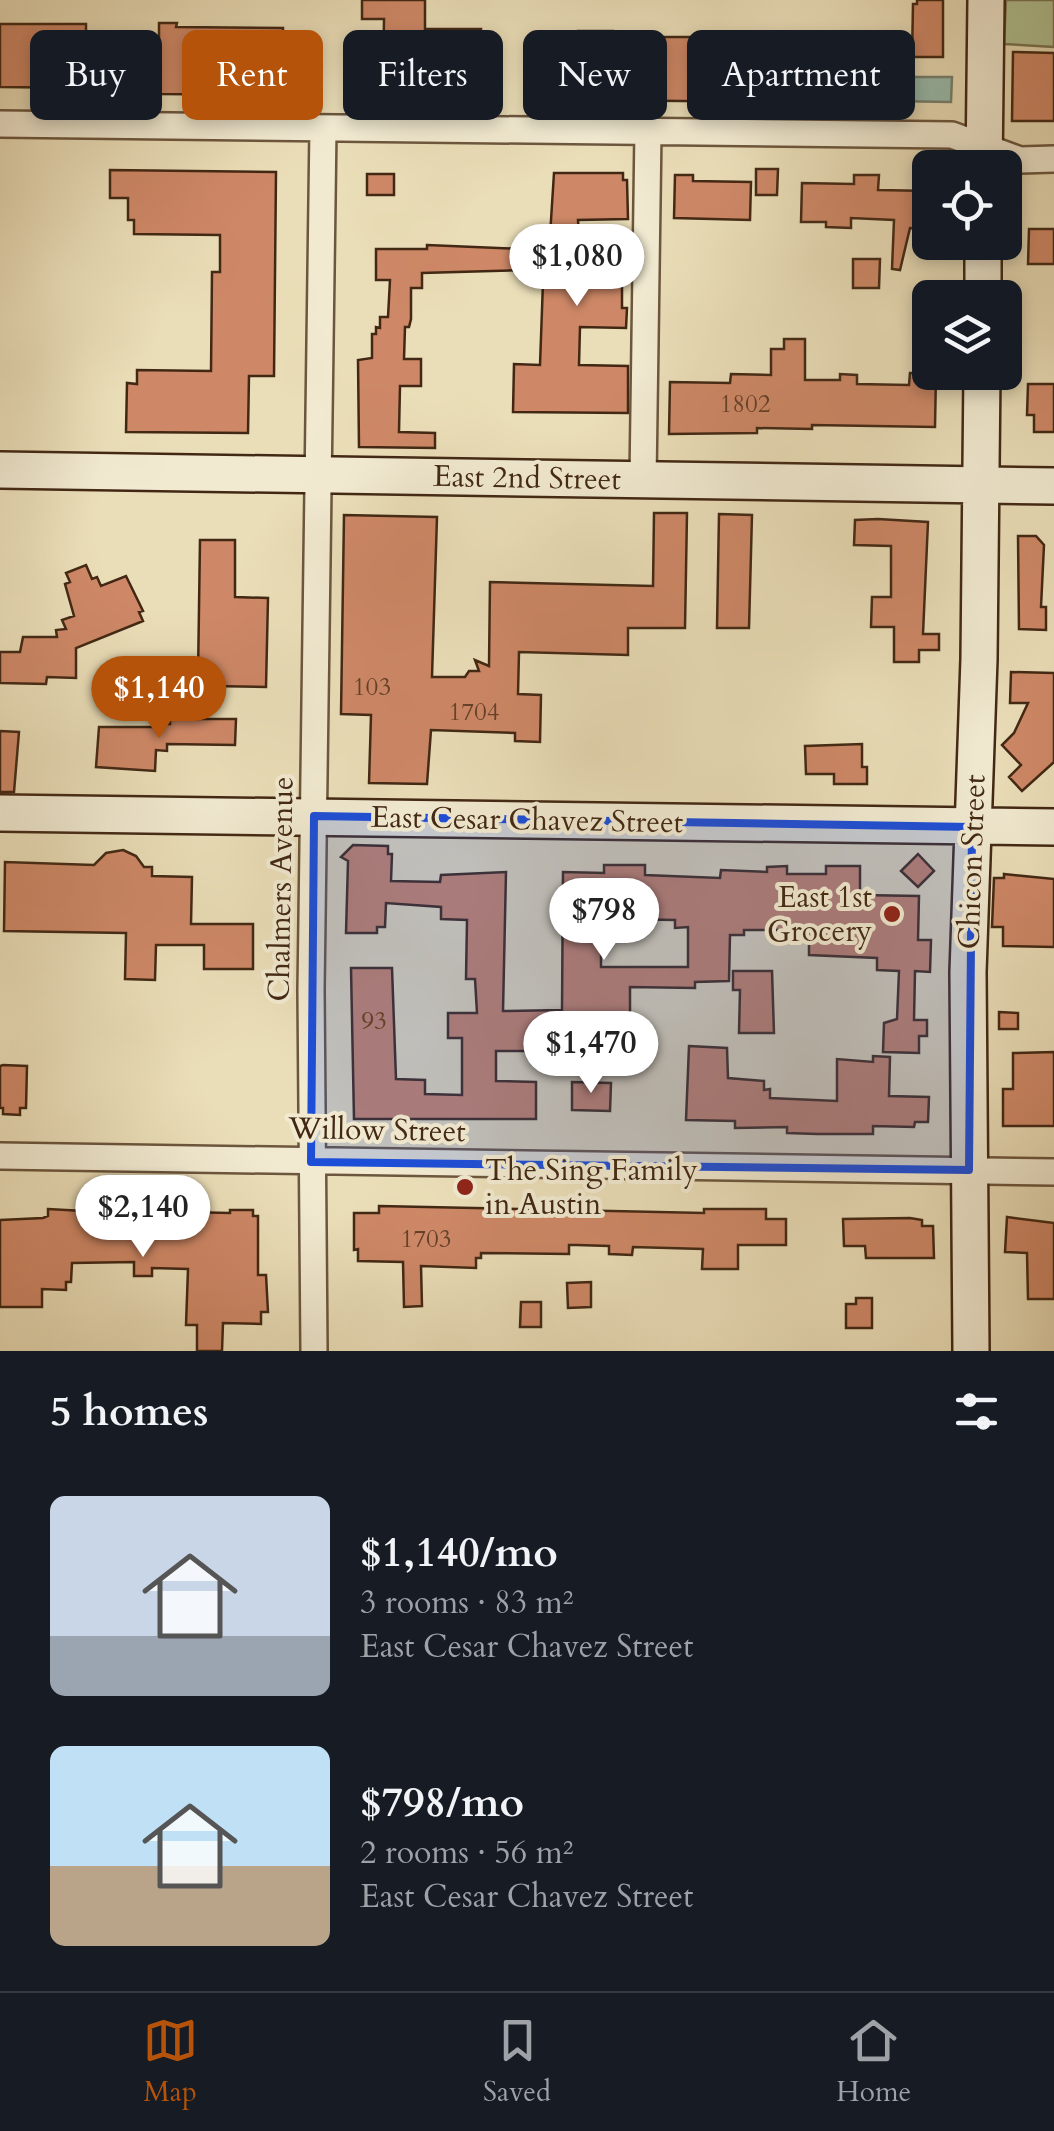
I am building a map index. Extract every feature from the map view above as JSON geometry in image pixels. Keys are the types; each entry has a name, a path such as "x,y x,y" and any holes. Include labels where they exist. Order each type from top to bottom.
{"street":[{"path":"984,150 986,0"},
{"path":"0,124 952,135 973,150"},
{"name":"Chalmers Avenue","path":"314,1351 311,1162 323,128"},
{"path":"643,480 648,132"},
{"path":"1022,160 1054,159"},
{"name":"Chicon Street","path":"971,1351 968,1001 982,390"},
{"name":"East 2nd Street","path":"0,470 1054,486"},
{"name":"East Cesar Chavez Street","path":"0,813 1054,828"},
{"name":"Willow Street","path":"0,1156 1054,1172"}],"highlighted area":[{"path":"314,816 972,827 969,1170 311,1162"}],"green space":[{"path":"1006,0 1054,0 1054,47 1004,44"}],"shaded area":[{"path":"915,77 952,77 951,102 915,101"}],"building":[{"path":"362,0 425,0 425,29 481,30 384,30 384,19 362,19"},
{"path":"917,0 943,0 943,57 915,57 913,4"},
{"path":"159,23 177,23 176,27 283,28 182,30 182,94 162,94"},
{"path":"0,24 86,24 86,30 30,30 30,87 0,87"},
{"path":"667,37 687,37 687,101 667,101"},
{"path":"1013,52 1054,53 1054,121 1012,121"},
{"path":"756,169 778,169 777,195 756,195"},
{"path":"110,170 276,172 274,376 249,376 248,433 126,432 127,383 137,384 137,370 211,371 212,272 220,272 220,235 134,234 134,220 128,220 128,198 110,198"},
{"path":"554,173 623,173 623,180 627,180 628,219 578,220 581,270 613,270 613,283 622,283 622,308 627,308 626,328 580,327 579,365 628,366 628,413 513,412 514,364 540,365 543,282 566,282 563,236 550,236"},
{"path":"367,174 394,174 394,195 367,195"},
{"path":"675,175 693,175 693,181 751,182 750,220 674,218"},
{"path":"854,175 879,175 878,190 912,191 912,228 900,270 892,269 894,220 851,218 851,228 801,222 802,183 854,184"},
{"path":"1029,229 1054,229 1054,264 1028,264"},
{"path":"427,245 524,249 523,270 422,273 422,288 411,288 411,319 409,327 405,327 404,359 421,359 421,386 400,386 399,432 435,433 435,448 359,447 358,360 372,358 372,334 376,334 376,327 380,328 380,317 388,317 390,280 376,280 376,249 427,249"},
{"path":"853,259 880,259 879,288 853,288"},
{"path":"784,339 805,339 805,380 840,380 840,374 857,375 857,384 909,385 912,373 912,390 936,390 935,427 812,425 812,429 757,428 757,433 669,434 670,382 730,383 731,374 771,375 771,349 784,349"},
{"path":"1028,384 1054,384 1054,432 1034,432 1034,415 1027,415"},
{"path":"654,513 687,513 685,628 628,628 628,655 519,652 518,694 541,695 540,742 515,741 515,733 431,730 427,784 369,783 371,715 341,714 344,515 437,517 432,677 465,677 469,671 479,671 475,660 489,666 490,582 653,586"},
{"path":"719,514 752,515 749,628 717,628"},
{"path":"855,520 928,522 923,634 939,634 939,650 919,650 919,662 894,662 894,627 871,627 872,597 891,597 891,546 854,545"},
{"path":"1018,536 1036,536 1044,545 1041,607 1046,607 1046,630 1019,629"},
{"path":"200,540 235,540 235,597 268,598 266,687 212,686 212,676 198,676"},
{"path":"86,565 92,579 97,577 101,586 126,576 143,611 139,612 143,621 76,648 76,678 47,677 46,684 0,683 0,652 20,652 23,637 57,637 56,630 66,629 62,620 74,616 66,573"},
{"path":"1011,672 1054,673 1054,762 1022,791 1009,777 1021,765 1002,745 1014,733 1028,703 1010,703"},
{"path":"170,714 191,714 190,719 236,719 235,745 167,744 167,751 156,750 155,771 96,767 99,727 159,727 170,724"},
{"path":"0,731 19,732 14,792 0,792"},
{"path":"862,744 867,784 834,784 834,774 806,774 805,746"},
{"path":"353,845 388,846 388,854 392,854 391,881 440,882 441,875 506,872 503,1011 562,1010 563,872 604,873 604,865 645,865 645,875 720,878 721,870 767,872 767,867 787,866 787,874 826,874 826,866 860,866 860,895 919,896 918,940 931,940 930,972 915,971 914,1020 927,1020 927,1036 919,1036 919,1053 883,1052 884,1023 897,1019 899,971 877,970 877,958 809,955 809,930 744,930 744,935 730,935 729,981 695,982 695,988 630,987 630,1051 600,1051 600,1024 566,1024 566,1051 496,1051 496,1081 536,1082 536,1119 354,1119 351,968 392,968 396,1079 425,1080 425,1094 462,1095 462,1038 448,1038 448,1013 477,1013 475,979 466,979 467,920 441,919 441,907 386,903 385,927 377,927 377,933 346,933 348,861 341,857","holes":["623,919 675,920 675,928 688,927 688,967 601,967 601,930 623,930"]},
{"path":"123,850 136,856 144,867 152,867 152,876 192,877 191,924 253,924 253,969 204,969 204,945 156,945 155,980 125,979 126,933 4,931 5,862 94,865 106,853"},
{"path":"918,854 934,871 918,887 901,871"},
{"path":"1004,874 1054,879 1054,947 1003,946 1003,927 992,927 994,878 1004,878"},
{"path":"733,971 772,971 774,1033 739,1033 740,990 733,990"},
{"path":"999,1012 1018,1013 1018,1029 999,1029"},
{"path":"689,1046 727,1048 728,1078 764,1081 770,1098 837,1101 837,1059 873,1062 873,1056 890,1057 889,1096 929,1097 928,1122 915,1122 914,1127 873,1126 873,1134 817,1134 787,1133 787,1127 735,1128 735,1121 686,1120"},
{"path":"1054,1052 1054,1126 1003,1126 1003,1089 1013,1089 1013,1053"},
{"path":"3,1065 27,1066 26,1108 20,1108 20,1115 3,1114 0,1108"},
{"path":"572,1082 611,1083 610,1111 572,1110"},
{"path":"379,1206 704,1213 704,1209 766,1209 766,1219 786,1219 786,1245 738,1245 738,1269 702,1269 703,1249 633,1247 632,1255 609,1254 609,1246 569,1245 569,1254 481,1253 481,1258 476,1258 476,1268 421,1266 422,1306 404,1307 403,1262 358,1261 358,1249 354,1250 354,1213 379,1213"},
{"path":"48,1209 101,1212 101,1220 140,1220 140,1211 253,1210 253,1216 258,1216 258,1275 266,1275 268,1312 261,1312 261,1324 223,1323 222,1351 197,1351 197,1325 186,1325 188,1269 152,1268 152,1276 134,1276 134,1262 72,1263 71,1282 66,1282 66,1290 42,1289 42,1307 0,1307 0,1220 43,1218 48,1216"},
{"path":"1007,1217 1054,1223 1054,1299 1028,1299 1027,1253 1005,1252"},
{"path":"843,1219 922,1220 922,1226 933,1226 934,1258 866,1258 865,1246 844,1246"},
{"path":"591,1282 591,1307 568,1308 567,1283"},
{"path":"856,1298 872,1298 872,1328 846,1328 846,1304 856,1304"},
{"path":"521,1302 541,1302 541,1327 520,1327"}],"place":[{"name":"East 1st Grocery","path":"892,914"},
{"name":"The Sing Family in Austin","path":"465,1187"}]}
